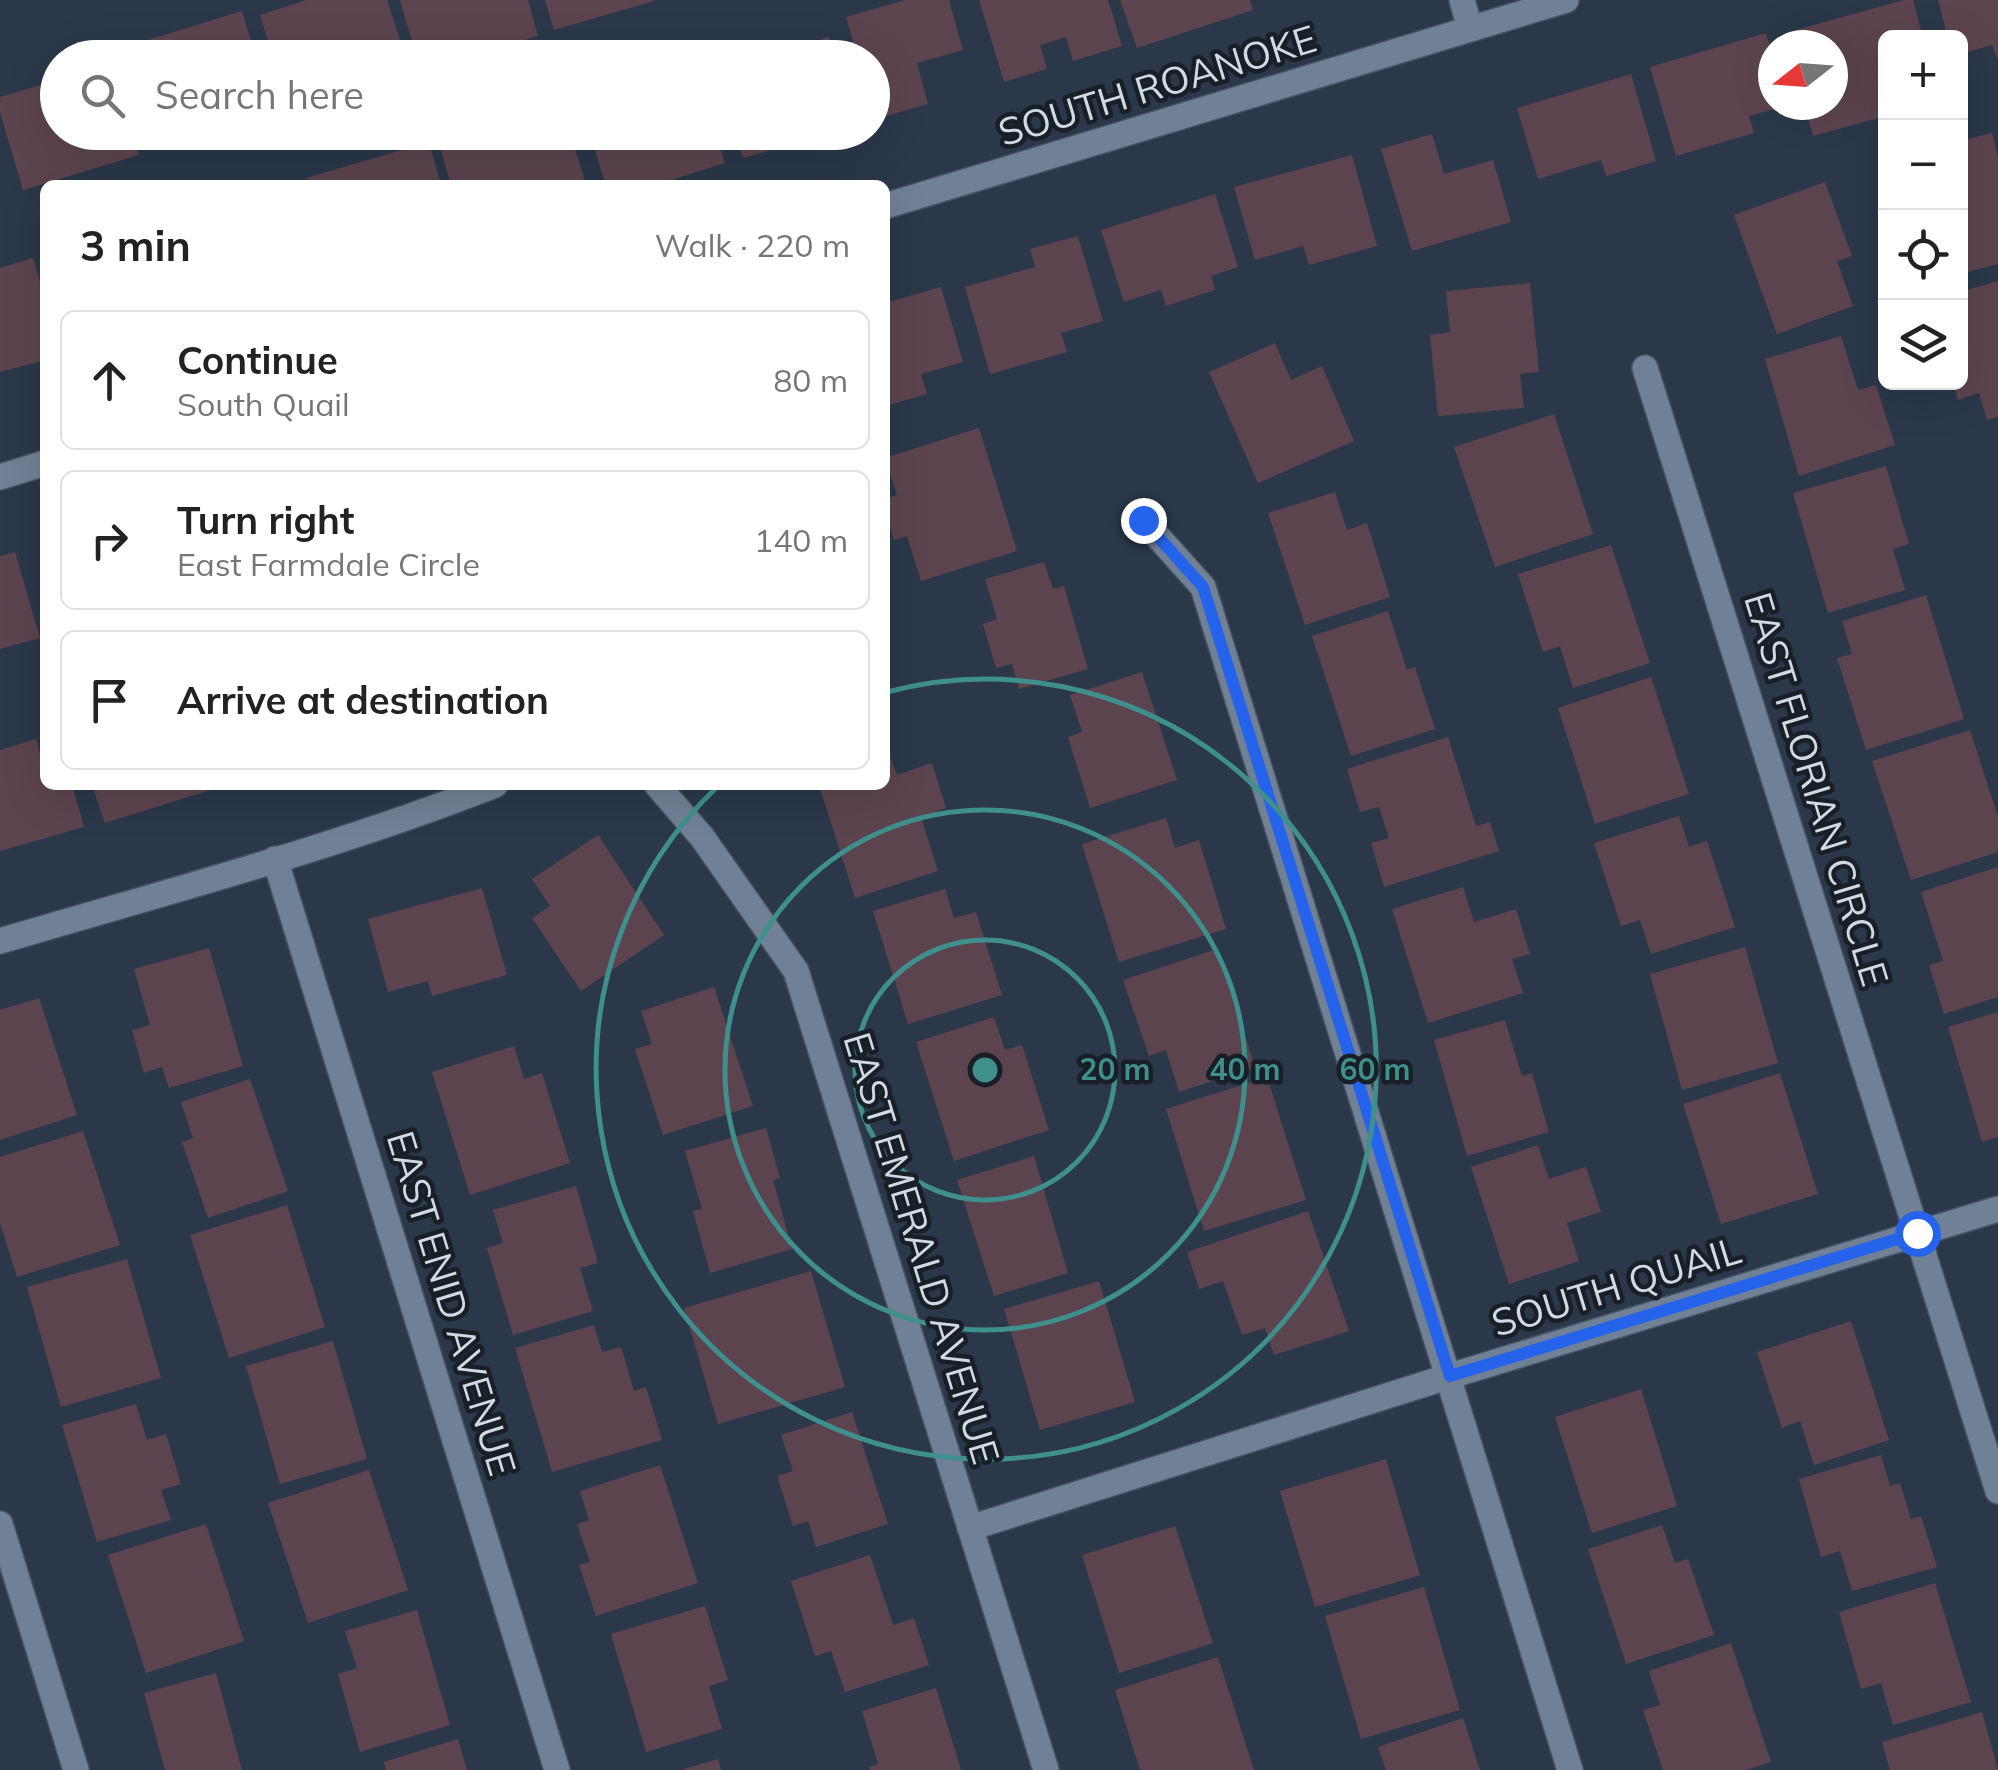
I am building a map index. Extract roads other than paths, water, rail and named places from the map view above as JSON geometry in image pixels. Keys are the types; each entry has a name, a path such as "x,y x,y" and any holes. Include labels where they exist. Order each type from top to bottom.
{"street":[{"path":"1462,0 1470,29"},
{"name":"SOUTH ROANOKE","path":"890,204 1566,0"},
{"name":"EAST FLORIAN CIRCLE","path":"1645,368 1998,1490"},
{"path":"0,477 40,465"},
{"path":"1143,520 1203,587 1570,1770"},
{"path":"0,941 275,859 483,790"},
{"name":"EAST EMERALD AVENUE","path":"662,790 702,837 796,971 1046,1770"},
{"name":"EAST ENID AVENUE","path":"275,859 557,1770"},
{"name":"SOUTH QUAIL","path":"970,1528 1998,1209"},
{"path":"0,1524 76,1770"}]}
